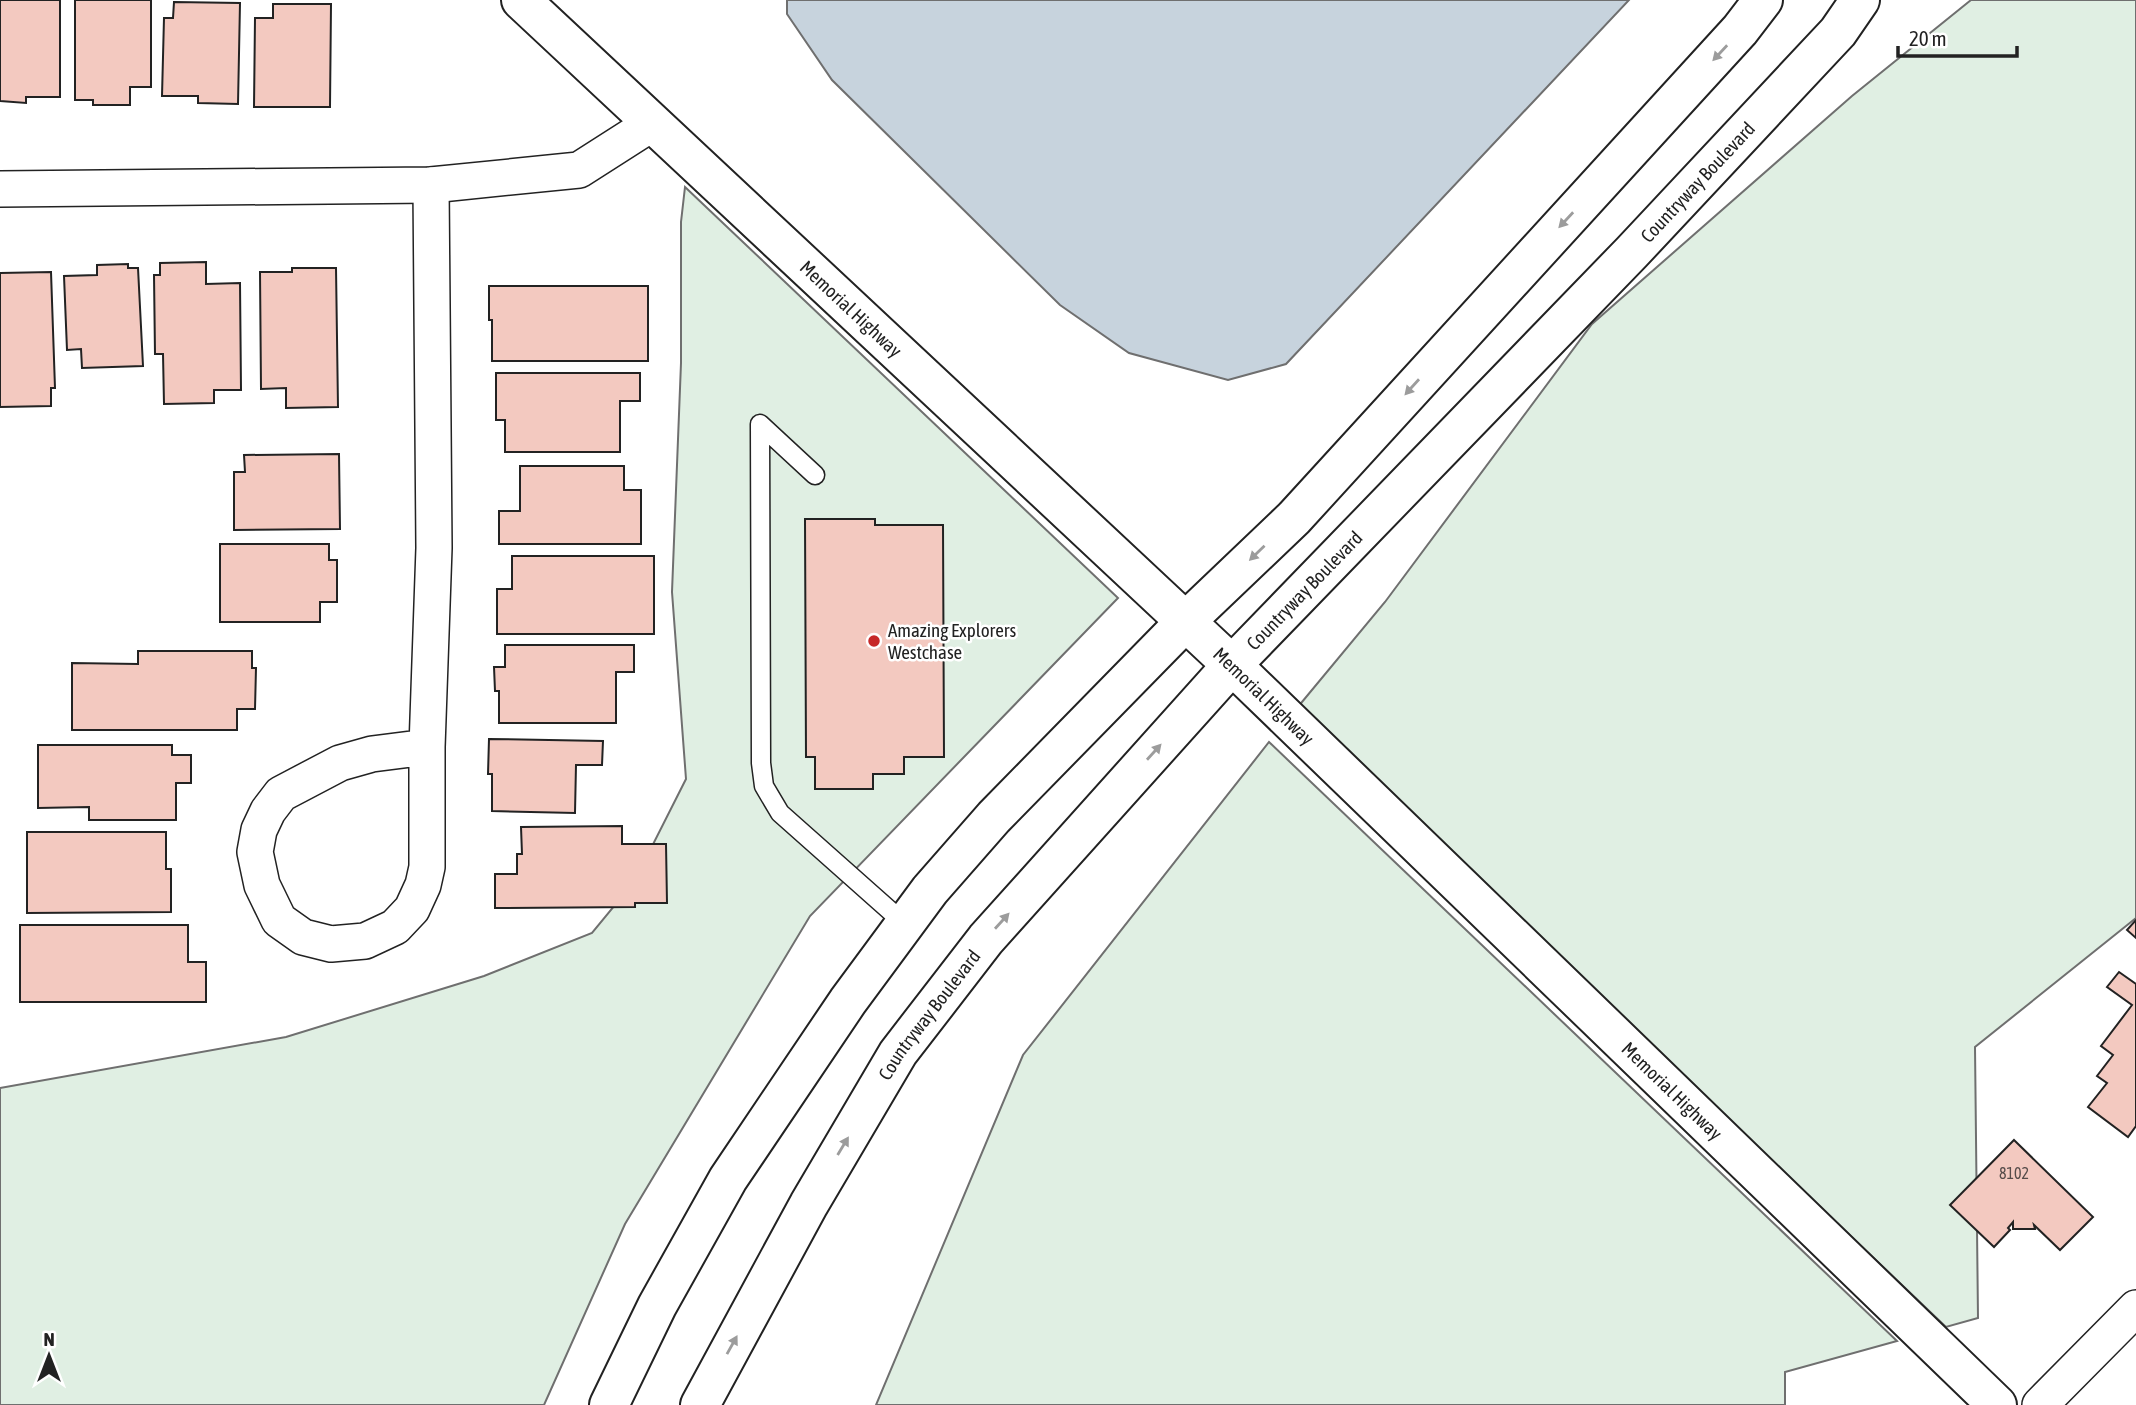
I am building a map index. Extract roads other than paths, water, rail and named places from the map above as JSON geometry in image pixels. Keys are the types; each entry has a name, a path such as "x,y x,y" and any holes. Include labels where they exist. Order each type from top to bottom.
{"street":[{"name":"Memorial Highway","path":"521,0 1232,665 1997,1405"},
{"path":"609,1405 657,1306 728,1179 849,1001 930,890 993,817 1185,622 1294,518 1740,30 1763,0"},
{"name":"Countryway Boulevard","path":"700,1405 809,1204 898,1053 986,939 1232,665 1632,252 1838,32 1860,0"},
{"path":"0,189 431,185 579,170 651,124"},
{"path":"427,747 372,754 340,763 281,794 268,811 259,831 255,852 262,884 279,920 303,937 331,944 365,941 395,927 412,909 423,885 427,867 427,747 434,548 431,185"},
{"path":"2040,1405 2136,1308"}],"lane":[{"path":"815,475 760,424 761,763 764,786 780,813 905,924"}],"place":[{"name":"Amazing Explorers Westchase","path":"874,641"}]}
